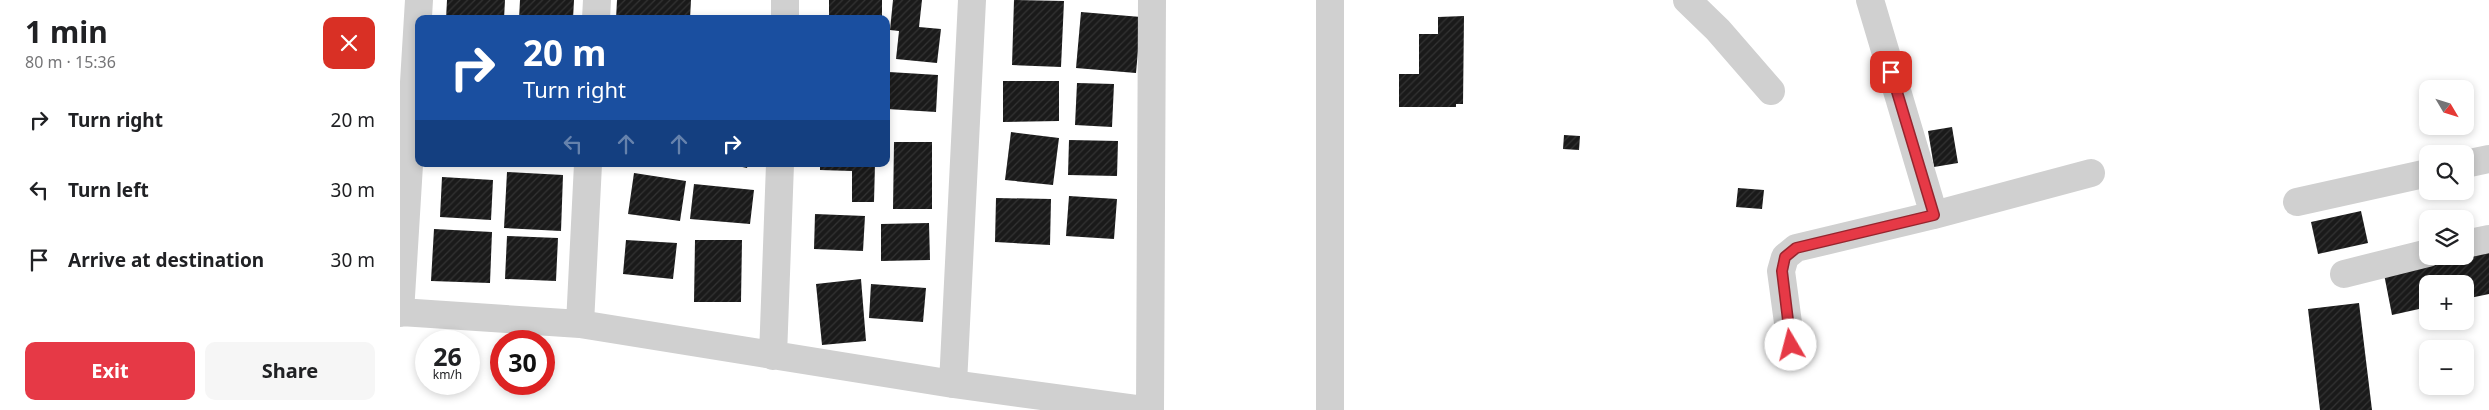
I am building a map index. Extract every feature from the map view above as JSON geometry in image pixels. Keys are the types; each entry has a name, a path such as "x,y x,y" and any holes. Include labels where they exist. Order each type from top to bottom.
{"street":[{"path":"418,15 419,0"},
{"path":"596,15 597,0"},
{"path":"785,0 785,15"},
{"path":"953,384 972,0"},
{"path":"1150,410 1152,0"},
{"path":"1330,0 1330,410"},
{"path":"1686,0 1718,30 1771,91"},
{"path":"1870,0 1934,215"},
{"path":"415,66 400,312 580,324 953,384 1145,410"},
{"path":"2474,162 2489,159"},
{"path":"580,324 588,167"},
{"path":"773,356 780,167"},
{"path":"1791,345 1782,271 1785,257 1796,248 1934,215 2090,173"},
{"path":"2297,202 2419,175"},
{"path":"2474,242 2489,239"},
{"path":"2344,274 2419,256"}],"building":[{"path":"447,0 505,0 504,15 446,15"},
{"path":"520,0 574,0 573,15 519,15"},
{"path":"617,0 691,0 690,15 616,15"},
{"path":"829,0 882,0 882,15 829,15"},
{"path":"893,0 922,0 919,27 941,29 937,63 896,59 899,31 890,30"},
{"path":"1014,0 1064,1 1061,67 1012,65"},
{"path":"1081,12 1141,17 1136,73 1076,68"},
{"path":"1464,16 1463,104 1456,104 1456,107 1399,107 1399,74 1419,74 1419,34 1438,34 1438,17"},
{"path":"890,72 938,75 936,112 890,109"},
{"path":"1003,81 1059,81 1059,121 1003,122"},
{"path":"1077,83 1114,84 1112,127 1075,125"},
{"path":"1952,127 1958,163 1934,167 1928,131"},
{"path":"1011,132 1059,138 1053,185 1005,180"},
{"path":"1564,135 1580,136 1579,150 1563,149"},
{"path":"1069,140 1118,141 1117,176 1068,175"},
{"path":"894,142 932,142 932,209 893,209"},
{"path":"820,167 875,167 874,202 852,202 852,171 820,170"},
{"path":"507,172 563,175 561,231 504,228"},
{"path":"634,173 686,181 680,221 628,214"},
{"path":"442,177 493,180 491,220 440,217"},
{"path":"694,184 754,190 750,224 690,219"},
{"path":"1738,188 1764,190 1762,209 1736,207"},
{"path":"1069,196 1117,199 1114,239 1066,236"},
{"path":"996,198 1051,199 1050,245 995,242"},
{"path":"2361,211 2368,243 2318,254 2311,222"},
{"path":"815,214 865,216 863,251 814,249"},
{"path":"929,223 930,260 881,261 881,224"},
{"path":"434,229 492,232 490,283 431,281"},
{"path":"507,236 558,238 556,281 505,279"},
{"path":"626,240 677,243 673,279 623,274"},
{"path":"695,240 742,240 741,302 694,302"},
{"path":"2489,247 2489,294 2474,297 2474,275 2419,275 2419,309 2392,315 2383,269 2419,262 2419,265 2474,265 2474,253"},
{"path":"861,279 866,341 822,345 816,284"},
{"path":"871,284 926,288 923,322 869,318"},
{"path":"2359,303 2372,410 2320,410 2308,309"}],"route":[{"path":"1791,345 1782,271 1785,257 1796,248 1934,215 1891,72"}]}
